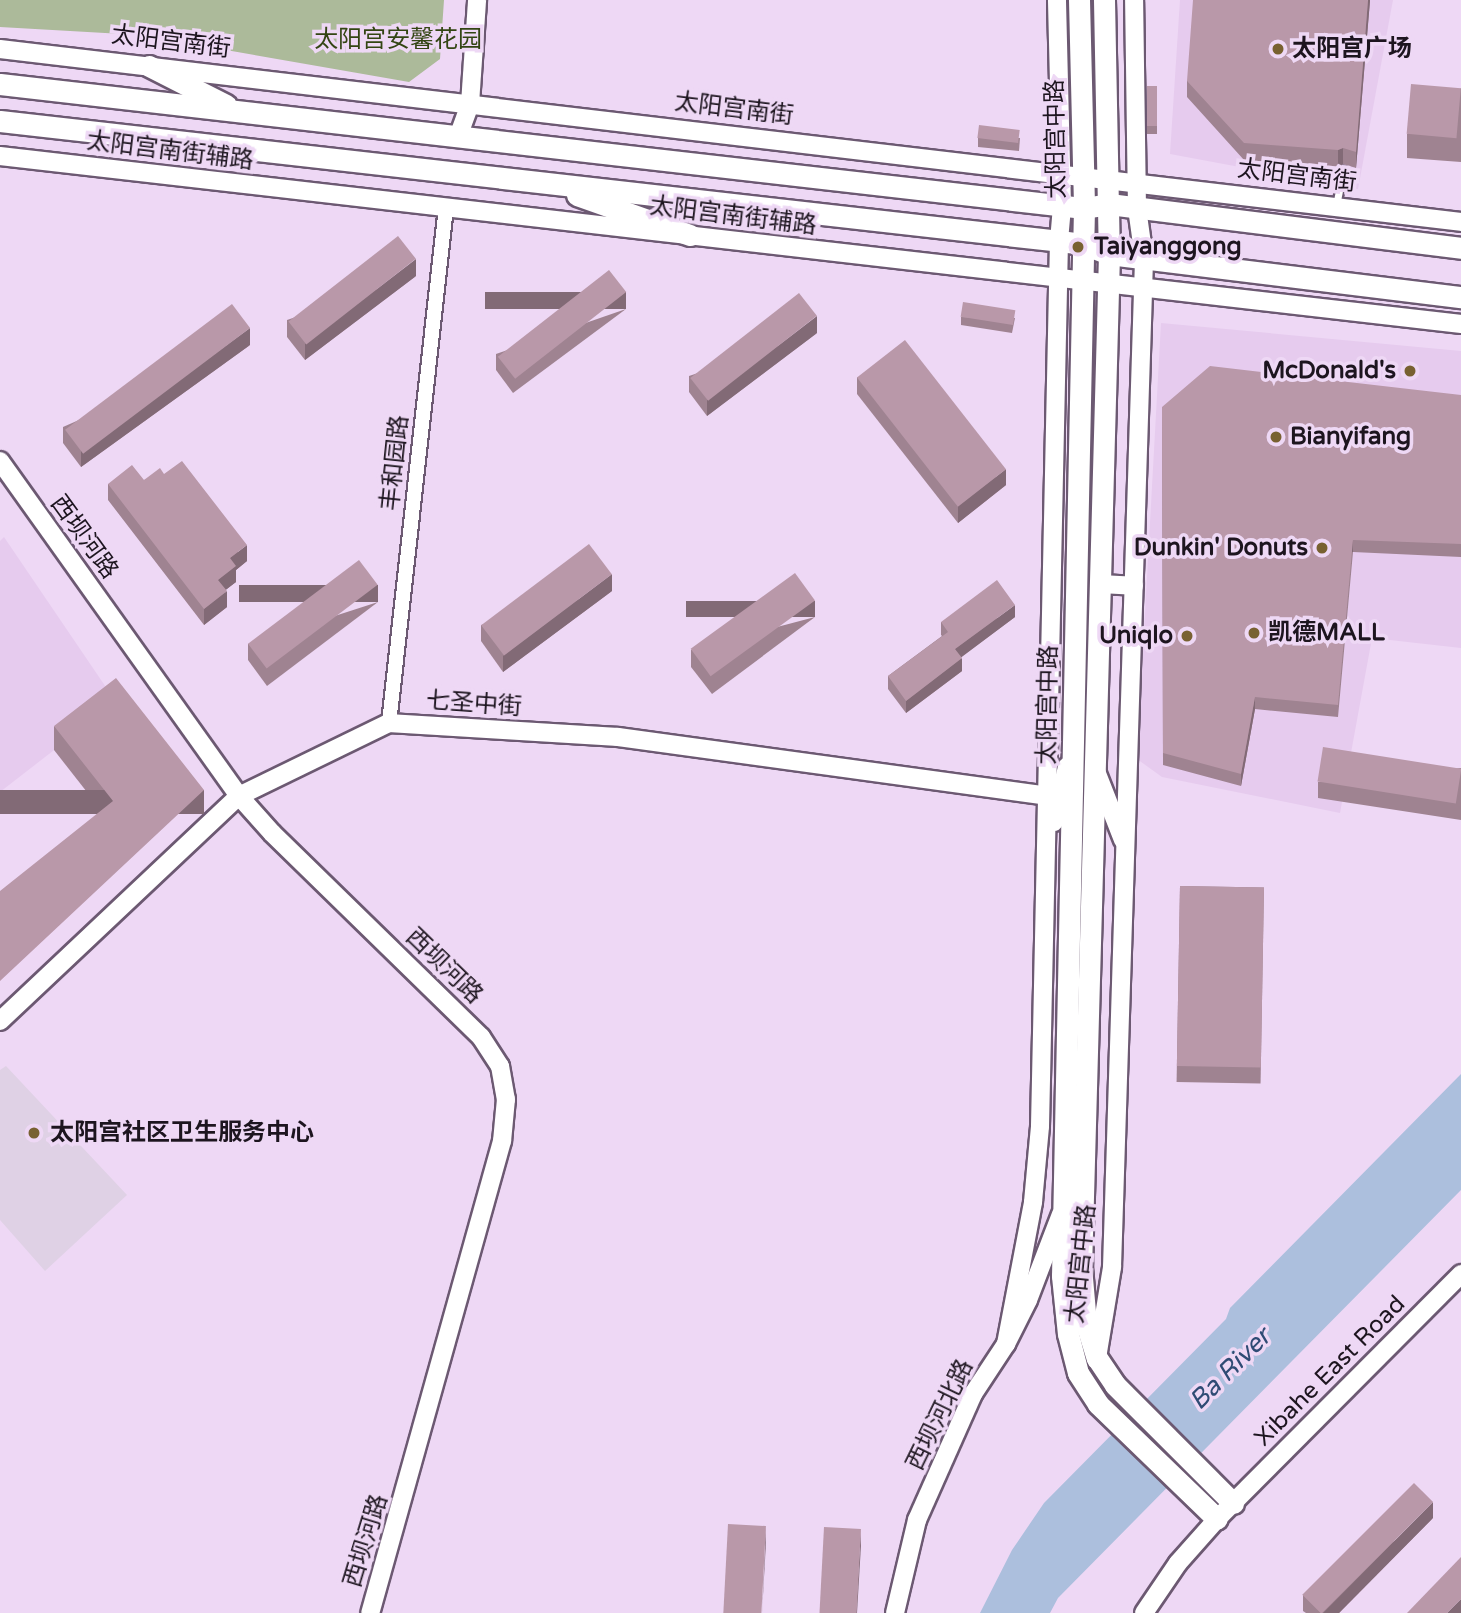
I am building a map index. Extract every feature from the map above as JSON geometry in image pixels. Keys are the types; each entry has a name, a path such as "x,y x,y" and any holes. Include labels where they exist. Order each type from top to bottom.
{"main road":[{"name":"太阳宫中路","path":"1079,0 1083,177 1073,207 1083,244 1062,1276 1068,1334 1078,1373 1098,1404 1217,1519"},
{"name":"太阳宫中路","path":"1104,0 1110,204 1109,284 1082,1266 1086,1323 1097,1358 1115,1385 1225,1496"},
{"path":"149,66 237,111"},
{"path":"0,84 1073,207 1110,204 1461,248"},
{"path":"0,121 1059,241 1083,244 1109,254 1461,297"},
{"path":"542,183 690,235"}],"street":[{"path":"458,136 470,104 477,0"},
{"name":"太阳宫中路","path":"1006,1344 1033,1202 1040,1126 1059,241 1073,207 1061,174 1057,0"},
{"name":"太阳宫中路","path":"1097,1358 1112,1267 1144,258 1136,183 1134,0"},
{"name":"太阳宫南街","path":"0,49 1461,222"},
{"name":"太阳宫南街辅路","path":"0,156 1461,324"},
{"name":"丰和园路","path":"389,723 446,207"},
{"name":"西坝河路","path":"0,461 239,796 272,833 481,1037 500,1066 506,1099 502,1141 407,1491 370,1613"},
{"path":"1100,584 1134,586"},
{"name":"七圣中街","path":"0,1021 239,796 389,723 618,737 1047,796"},
{"path":"1045,855 1073,744"},
{"path":"1095,769 1125,846"},
{"name":"西坝河北路","path":"895,1613 917,1520 973,1394 1006,1344 1028,1300 1064,1208"},
{"name":"Xibahe East Road","path":"1144,1613 1178,1563 1217,1519 1225,1496 1461,1274"}],"lane":[{"path":"1336,207 1343,170"}],"shaded area":[{"name":"太阳宫广场","path":"1180,0 1393,0 1358,189 1170,154"},
{"name":"凯德MALL","path":"1161,323 1461,351 1461,648 1372,638 1340,813 1162,777 1137,759"},
{"path":"4,537 116,702 0,792 0,541"},
{"name":"太阳宫社区卫生服务中心","path":"6,1066 127,1195 45,1271 0,1220 0,1070"}],"green space":[{"name":"太阳宫安馨花园","path":"0,0 444,0 440,59 409,82 140,35 0,27"}],"water":[{"name":"Ba River","path":"1461,1074 1461,1190 1058,1598 1050,1613 980,1613 1012,1550 1044,1503 1226,1319 1230,1308"}],"building":[{"name":"太阳宫广场","path":"1193,0 1368,0 1356,152 1343,148 1338,150 1244,143 1187,81"},
{"path":"1411,84 1461,88 1456,138 1407,134"},
{"path":"1147,86 1157,86 1157,126 1147,126"},
{"path":"979,125 1020,130 1018,143 977,138"},
{"path":"398,236 416,259 306,344 288,322"},
{"path":"609,270 626,292 515,379 498,357"},
{"path":"799,293 817,316 708,401 690,378"},
{"path":"963,302 1015,310 1013,325 961,317"},
{"path":"232,304 250,328 83,454 65,430"},
{"path":"905,340 1006,469 958,507 857,378"},
{"name":"凯德MALL","path":"1210,366 1461,395 1461,544 1353,540 1338,705 1255,697 1241,774 1163,753 1162,407"},
{"path":"182,461 247,545 230,558 236,566 218,580 227,591 204,609 108,484 132,465 144,480 160,468 164,474"},
{"path":"589,544 612,574 504,656 481,625"},
{"path":"359,560 378,585 267,668 248,644"},
{"path":"795,573 815,601 711,676 691,649"},
{"path":"997,580 1015,605 955,649 962,658 906,701 888,676 948,632 941,622"},
{"path":"116,678 204,790 0,981 0,891 113,801 54,726"},
{"path":"1323,747 1461,769 1456,803 1318,782"},
{"path":"1180,886 1264,887 1261,1067 1177,1066"},
{"path":"1414,1483 1433,1502 1322,1613 1302,1595"},
{"path":"728,1524 766,1526 761,1613 723,1613"},
{"path":"824,1527 861,1529 857,1613 819,1613"},
{"path":"1461,1557 1461,1599 1447,1613 1407,1613"}],"place":[{"name":"太阳宫广场","path":"1278,49"},
{"name":"Taiyanggong","path":"1078,247"},
{"name":"McDonald's","path":"1410,371"},
{"name":"Bianyifang","path":"1276,437"},
{"name":"Dunkin' Donuts","path":"1322,548"},
{"name":"凯德MALL","path":"1254,633"},
{"name":"Uniqlo","path":"1187,636"},
{"name":"太阳宫社区卫生服务中心","path":"34,1133"}]}
